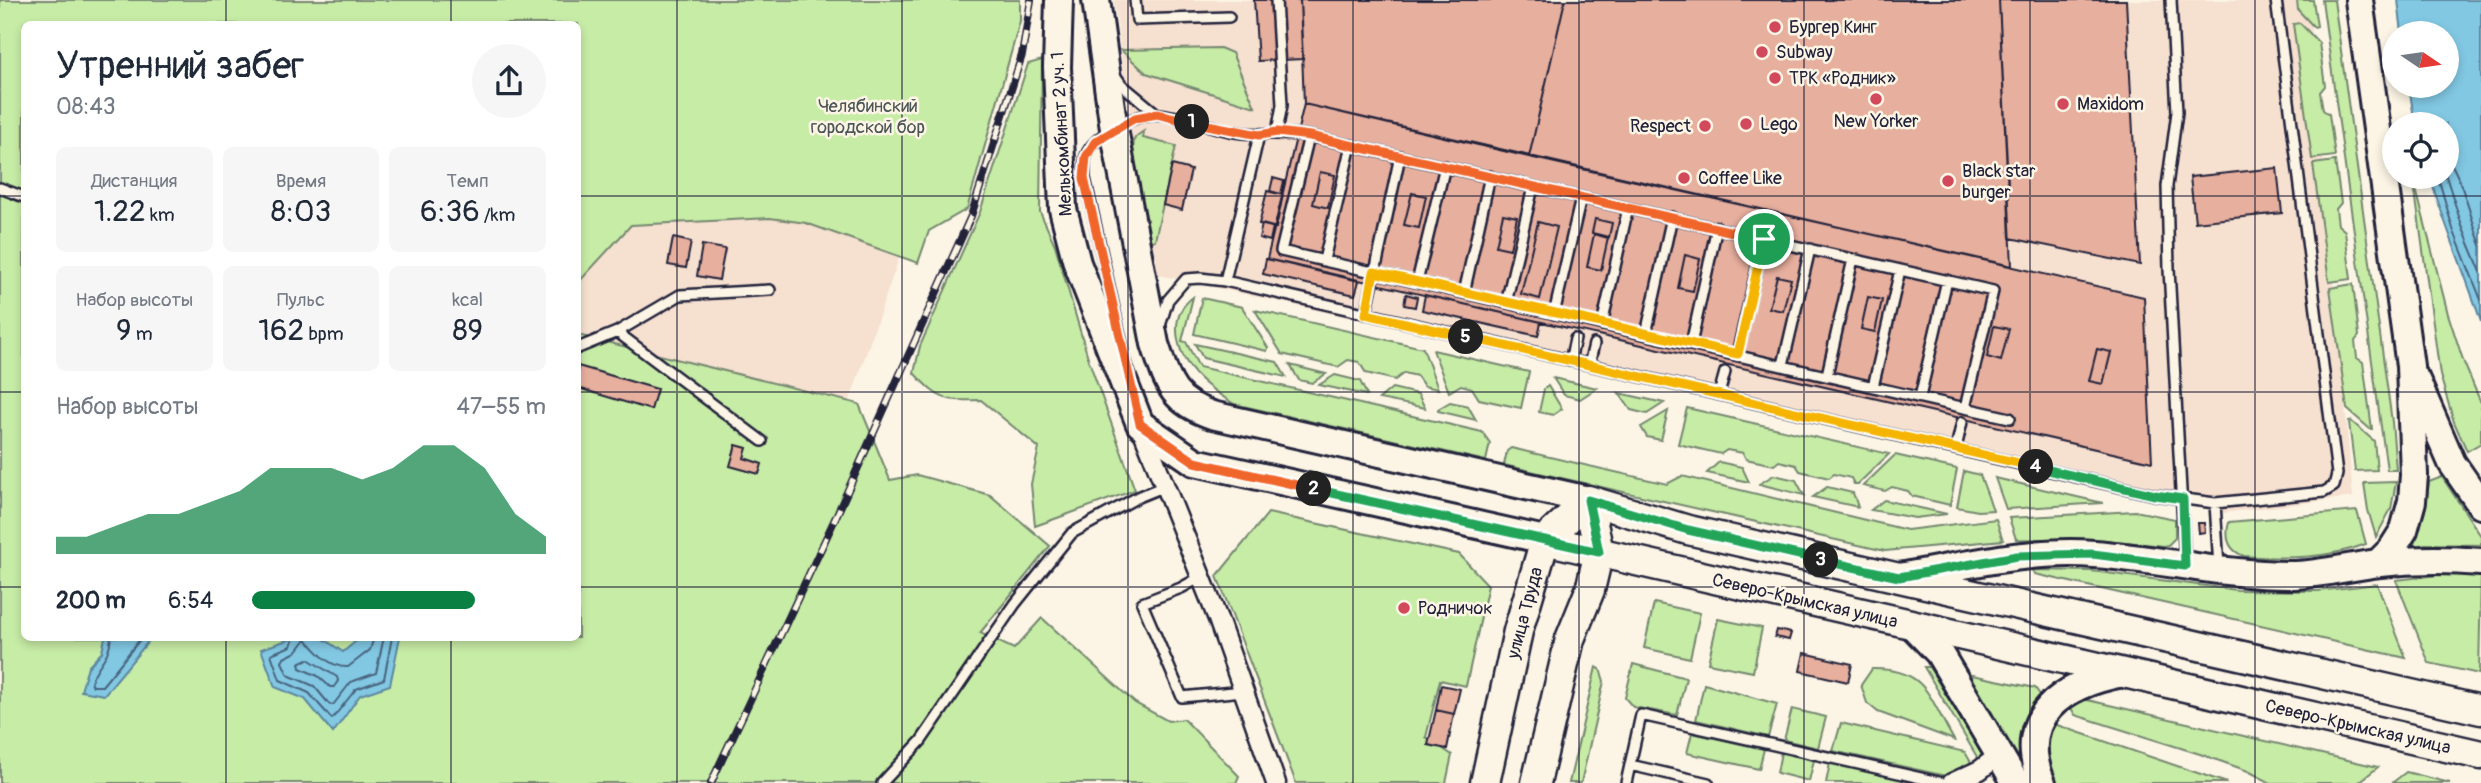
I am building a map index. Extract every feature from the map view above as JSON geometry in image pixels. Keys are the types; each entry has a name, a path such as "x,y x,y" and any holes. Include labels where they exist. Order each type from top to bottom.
{"main road":[{"path":"1545,540 1588,500"},
{"path":"1536,783 1570,639 1590,590 1599,552 1588,500"},
{"path":"1588,500 1688,530 2481,710"},
{"name":"Северо-Крымская улица","path":"1545,540 2481,755"},
{"name":"улица Труда","path":"1485,783 1518,631 1545,540"}],"street":[{"name":"Мелькомбинат 2 уч. 1","path":"1059,0 1057,67 1063,209 1077,264 1140,424"},
{"path":"1096,0 1114,129 1155,344 1167,379 1182,402 1212,415 1588,500"},
{"path":"2359,0 2410,366 2414,475 2412,501 2404,530 2392,549 2378,563"},
{"path":"2410,366 2452,463 2481,505"},
{"path":"1140,424 1201,577 1243,691 1272,781"},
{"name":"Северо-Крымская улица","path":"1140,424 1195,462 1545,540"},
{"path":"1899,577 2017,556 2093,554 2268,574 2317,574 2378,563 2437,559 2481,562"},
{"path":"1913,626 1939,653 2016,783"},
{"path":"2042,783 2035,768 2032,748 2036,728 2052,703 2095,678 2123,673"},
{"path":"1952,783 1980,770 1999,755"}],"lane":[{"path":"1135,0 1137,20 1229,17"},
{"path":"1276,0 1282,105 1277,132"},
{"path":"2171,0 2177,113 2167,186 2168,227 2185,566"},
{"path":"1155,344 1168,300 1186,279 1200,278 2155,495 2215,503 2324,492 2334,486 2337,474 2276,0"},
{"path":"1104,62 1122,85 1157,114"},
{"path":"1140,424 1084,178 1086,157 1095,142 1135,118 1157,114 1259,135 1277,132 1310,136 1993,291 1965,408"},
{"path":"1225,282 1259,135"},
{"path":"1310,136 1281,251 2010,418"},
{"path":"1324,260 1351,145"},
{"path":"1366,314 1400,156"},
{"path":"1417,282 1445,166"},
{"path":"1464,293 1490,176"},
{"path":"1506,303 1533,187"},
{"path":"0,188 21,196"},
{"path":"1554,314 1581,198"},
{"path":"1602,325 1628,208"},
{"path":"1646,334 1672,217"},
{"path":"1691,344 1717,227"},
{"path":"1738,354 1764,239"},
{"path":"1783,365 1810,249"},
{"path":"1827,376 1853,259"},
{"path":"1873,387 1900,270"},
{"path":"1920,397 1947,280"},
{"path":"581,347 617,332 680,295 770,290"},
{"path":"617,332 762,440"},
{"path":"1570,360 1575,340"},
{"path":"1589,365 1594,344"},
{"path":"1719,394 1725,372"},
{"path":"1956,449 1962,422"},
{"path":"882,783 921,741 1015,604 1072,533 1138,497 1165,486"},
{"path":"2215,503 2219,570"},
{"path":"1201,577 1142,603 1182,697 1243,691"},
{"path":"1626,783 1641,715 1943,783"},
{"path":"1630,765 1708,783"}],"shaded area":[{"path":"1114,0 2309,0 2353,497 2223,513 1150,273"},
{"path":"918,203 829,461 581,402 581,280 631,225 770,218"}],"green space":[{"name":"Челябинский городской бор","path":"0,0 1020,0 1020,21 967,209 929,231 918,263 806,223 770,218 631,225 581,280 581,21 21,21 21,641 581,641 581,336 859,404 890,480 917,475 990,495 1050,546 980,633 1014,649 1042,618 1135,703 1168,721 1184,719 1239,776 1236,783 0,783"},
{"path":"2297,0 2313,0 2317,26 2314,27 2298,10"},
{"path":"2322,0 2334,0 2392,422 2396,470 2387,470"},
{"path":"2300,23 2319,43 2325,86 2320,92 2323,110 2329,114 2335,156 2312,159 2293,24"},
{"path":"1220,48 1232,53 1255,107 1146,73 1121,50"},
{"path":"1042,60 1040,212 1055,245 1089,361 1135,490 1035,526 1031,484 1039,448 981,400 943,397 930,389 914,373 920,346 980,212 1028,64"},
{"path":"1144,131 1143,138 1176,146 1155,240 1152,241 1149,239 1138,187 1133,145 1135,138"},
{"path":"2335,161 2341,203 2336,209 2338,225 2345,231 2351,279 2329,282 2313,164"},
{"path":"2415,189 2448,314 2481,403 2481,443 2467,451 2454,422 2440,375"},
{"path":"2353,284 2359,336 2355,341 2357,358 2363,362 2372,429 2347,409 2330,288"},
{"path":"1193,297 1182,341 1186,342 1199,367 1482,432 1490,443 1486,461 1234,404 1199,378 1180,349 1177,326 1179,316"},
{"path":"1202,298 1242,307 1268,348 1267,351 1194,334"},
{"path":"1255,310 1423,348 1438,389 1424,386 1417,376 1404,373 1395,380 1366,373 1359,362 1348,360 1338,367 1282,354"},
{"path":"1195,344 1277,362 1286,377 1203,358"},
{"path":"1433,350 1529,372 1521,408 1479,399 1472,388 1461,385 1449,392"},
{"path":"1290,365 1326,374 1312,383 1299,380"},
{"path":"1335,375 1360,381 1367,395 1319,385"},
{"path":"1553,378 1597,388 1580,399 1564,395"},
{"path":"1548,386 1562,409 1553,415 1539,412 1544,389"},
{"path":"1392,388 1418,394 1425,408 1379,399"},
{"path":"1619,393 1664,403 1647,414 1631,410"},
{"path":"1450,402 1468,406 1476,420 1438,411"},
{"path":"1687,408 1889,454 1858,484 1854,484 1851,478 1834,474 1829,478 1800,471 1796,465 1779,461 1774,465 1746,459 1743,453 1727,450 1721,454 1678,444"},
{"path":"1668,411 1661,440 1647,437 1641,427"},
{"path":"2351,421 2374,441 2377,470 2355,471"},
{"path":"1511,448 1667,484 1682,476 1907,530 1996,519 2003,540 1885,551 1504,465 1507,451"},
{"path":"1895,455 1957,469 1950,505 1912,496 1908,491 1892,487 1885,491 1863,486"},
{"path":"1719,462 1742,467 1749,482 1707,473"},
{"path":"1964,471 1980,475 1993,510 1978,511 1957,507"},
{"path":"1774,475 1796,480 1804,495 1759,484"},
{"path":"2442,477 2481,536 2481,545 2425,544 2413,547 2425,511 2429,482"},
{"path":"1995,478 2103,503 2006,509"},
{"path":"2396,482 2391,509 2376,537 2364,483"},
{"path":"1827,487 1853,493 1858,507 1813,497"},
{"path":"1884,500 1947,514 1915,518 1871,510"},
{"path":"2135,511 2175,519 2175,538 2163,546 2106,540 2016,539 2009,518"},
{"path":"2357,511 2366,544 2336,553 2290,557 2244,556 2231,547 2227,533 2229,522"},
{"path":"1268,513 1459,554 1488,585 1466,686 1440,680 1426,737 1452,755 1446,783 1296,783 1217,576"},
{"path":"2032,570 2091,571 2236,590 2318,591 2377,584 2406,658 2035,574"},
{"path":"2474,573 2481,575 2479,674 2429,663 2396,580"},
{"path":"1654,603 1700,613 1690,658 1644,648"},
{"path":"1718,619 1762,628 1753,672 1708,663"},
{"path":"1633,664 1686,678 1677,715 1633,707 1625,698"},
{"path":"1596,667 1600,669 1604,681 1581,783 1569,783"},
{"path":"1924,667 1929,667 1982,754 1980,762"},
{"path":"1872,669 1891,670 1916,680 1932,699 1954,740 1878,712 1867,703 1861,685"},
{"path":"1967,674 2035,688 2041,696 2029,712 2022,728 2019,765"},
{"path":"1704,684 1777,704 1768,737 1696,720"},
{"path":"2083,699 2378,767 2358,783 2271,783 2248,771 2200,754 2075,715 2070,706"},
{"path":"1792,709 1826,717 1818,748 1784,740"},
{"path":"1841,723 1965,752 1973,766 1946,776 1833,751"},
{"path":"2054,724 2227,783 2057,783 2049,769 2046,754"},
{"path":"1692,733 1764,749 1759,769 1687,753"},
{"path":"1781,752 1814,760 1809,781 1777,773"},
{"path":"1830,763 1907,780 1911,783 1826,783"},
{"path":"2406,772 2450,783 2392,783"}],"water":[{"path":"2398,0 2481,0 2481,322 2434,189 2459,189 2459,112 2413,112 2411,98 2459,98 2459,21 2401,21"},
{"path":"104,641 149,641 104,695 81,691 88,667 102,652"},
{"path":"284,641 327,641 343,652 356,641 399,641 390,685 360,695 333,733 305,699 275,687 261,649"}],"building":[{"path":"1254,0 1300,0 1303,59 1258,61"},
{"path":"1300,0 1565,0 1529,157 1304,104"},
{"name":"ТРК «Родник»","path":"1565,0 1999,0 2012,266 1529,157"},
{"path":"1999,0 2126,0 2140,265 2010,238"},
{"path":"1304,104 2144,297 2152,462 1267,259"},
{"path":"1172,165 1191,170 1182,210 1163,205"},
{"path":"2277,168 2282,213 2195,222 2190,177"},
{"path":"1320,172 1335,175 1328,208 1313,204"},
{"path":"1273,178 1284,181 1281,194 1270,191"},
{"path":"1267,191 1283,195 1276,228 1259,224"},
{"path":"1412,193 1426,196 1419,228 1404,225"},
{"path":"1503,214 1517,217 1510,249 1496,246"},
{"path":"1595,219 1612,223 1609,237 1592,233"},
{"path":"1538,222 1557,227 1540,299 1521,294"},
{"path":"1262,224 1273,227 1270,241 1259,238"},
{"path":"1594,234 1608,238 1601,270 1587,267"},
{"path":"673,238 691,242 686,268 668,265"},
{"path":"702,245 725,249 719,280 697,276"},
{"path":"1685,255 1700,259 1693,291 1678,288"},
{"path":"1266,259 1359,281 1355,295 1263,274"},
{"path":"1777,276 1791,279 1783,311 1769,308"},
{"path":"1406,294 1417,297 1415,307 1404,305"},
{"path":"1425,295 1541,322 1538,336 1422,310"},
{"path":"1868,297 1882,300 1875,332 1861,329"},
{"path":"1994,326 2009,329 2001,361 1987,357"},
{"path":"2097,349 2111,352 2103,384 2089,381"},
{"path":"581,367 657,389 651,410 581,389"},
{"path":"736,445 747,448 744,458 762,464 759,474 730,466"},
{"path":"2198,523 2204,523 2205,532 2199,533"},
{"path":"1777,630 1791,633 1789,640 1775,637"},
{"path":"1804,653 1852,664 1848,682 1800,671"},
{"path":"1441,685 1460,689 1454,714 1436,710"},
{"path":"1436,710 1454,714 1447,749 1428,745"}],"railway":[{"path":"711,783 834,521 971,216 1022,55 1031,0"}],"place":[{"name":"Бургер Кинг","path":"1775,27"},
{"name":"Subway","path":"1762,52"},
{"name":"ТРК «Родник»","path":"1775,78"},
{"name":"New Yorker","path":"1876,99"},
{"name":"Maxidom","path":"2063,104"},
{"name":"Lego","path":"1746,124"},
{"name":"Respect","path":"1705,126"},
{"name":"Coffee Like","path":"1684,178"},
{"name":"Black star burger","path":"1948,181"},
{"name":"Родничок","path":"1404,608"}],"route":[{"path":"1157,114 1259,135 1277,132 1310,136 1764,239 1738,354 1374,272 1366,314 2155,495 2183,499 2185,566 2093,554 2017,556 1899,577 1688,530 1588,500 1599,552 1195,462 1140,424 1084,178 1086,157 1095,142 1114,129 1135,118 1157,114"}]}
